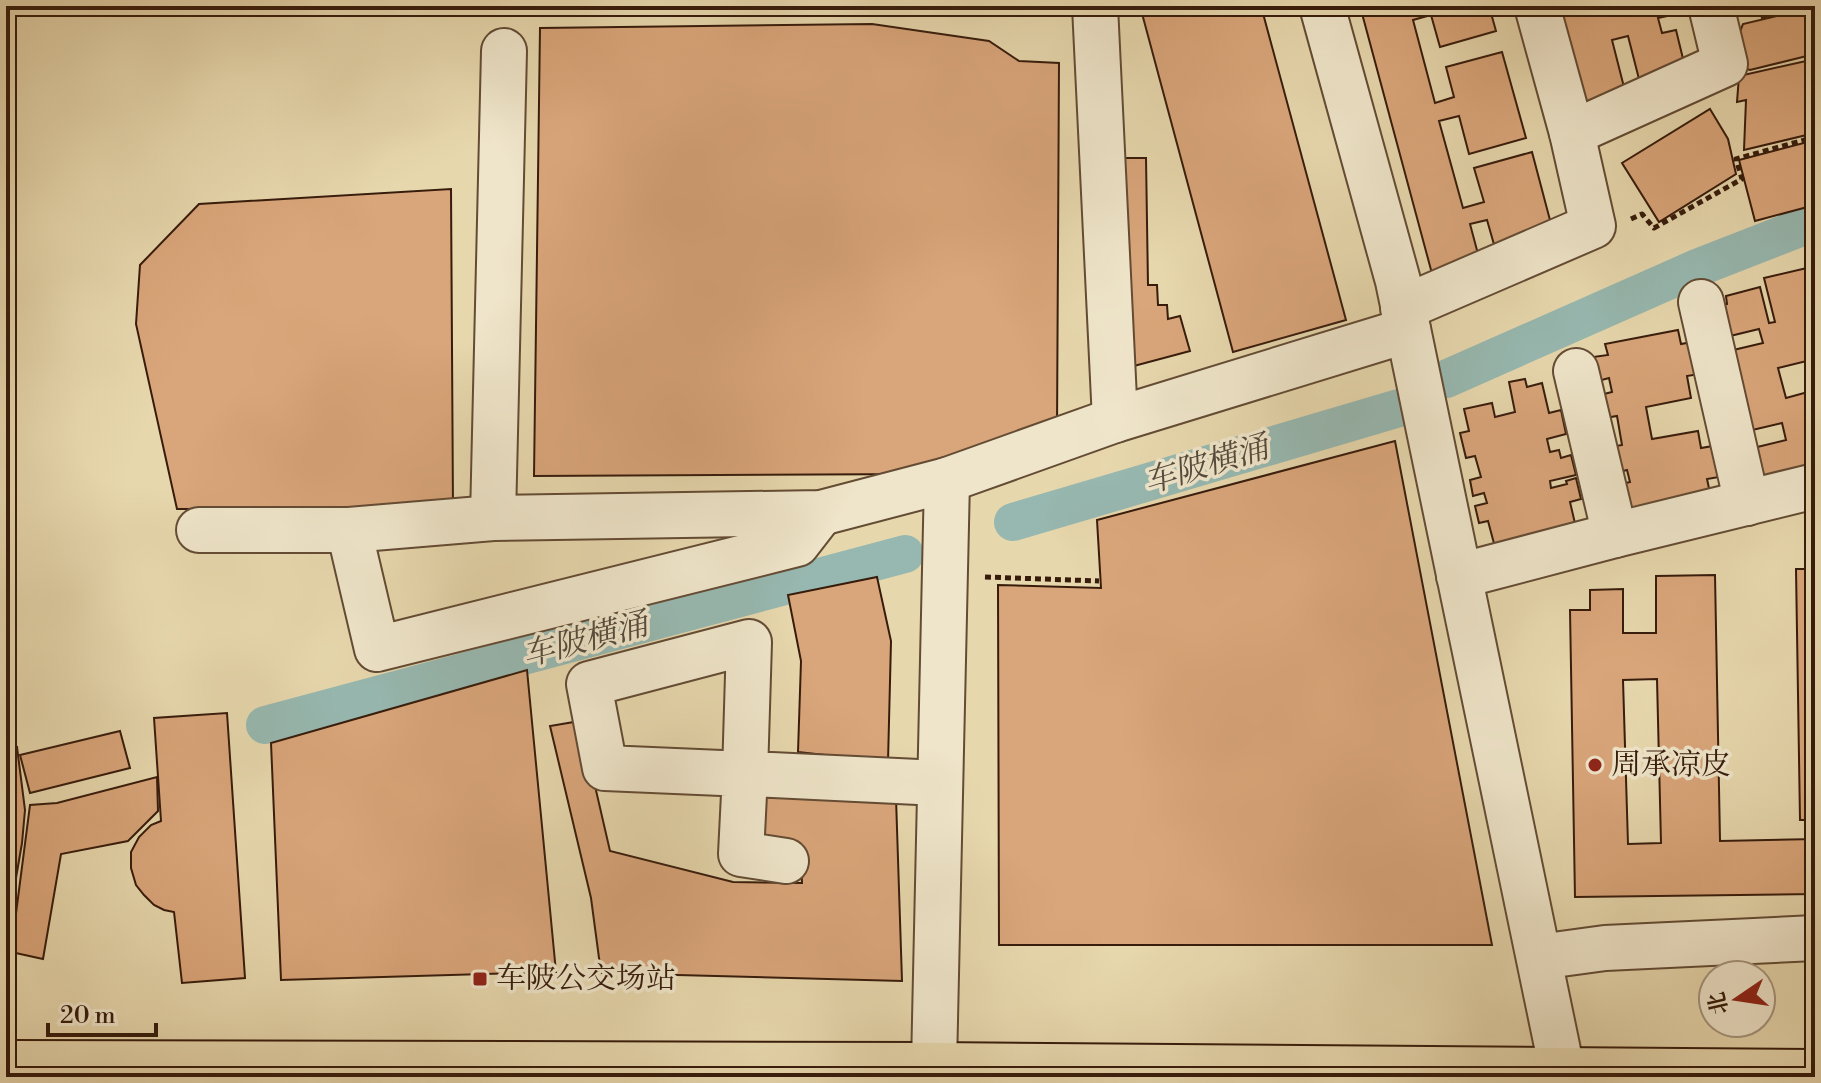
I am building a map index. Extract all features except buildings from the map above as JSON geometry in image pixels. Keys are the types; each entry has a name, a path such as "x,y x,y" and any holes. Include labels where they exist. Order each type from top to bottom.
{"main road":[{"path":"6,1063 934,1065 1815,1072"}],"street":[{"path":"1095,6 1115,420"},
{"path":"1322,6 1398,281 1562,1070"},
{"path":"199,530 349,530 493,518 821,513 947,480 1405,319 1593,226 1572,133 1537,6"},
{"path":"1572,133 1725,64 1711,6"},
{"path":"493,518 504,51"},
{"path":"1701,302 1747,503"},
{"path":"1576,371 1615,535"},
{"path":"934,1065 947,480"},
{"path":"1459,576 1815,486"},
{"path":"349,530 377,649 797,544 821,513"},
{"path":"786,861 741,854 745,774 939,783"},
{"path":"1539,957 1605,948 1815,938"}],"path":[{"path":"944,578 1099,581"}],"waterway":[{"name":"车陂横涌","path":"1446,379 1697,268 1815,222"},
{"name":"车陂横涌","path":"1013,522 1399,408"},
{"name":"车陂横涌","path":"265,725 905,554"}],"place":[{"name":"周承凉皮","path":"1595,765"},
{"name":"车陂公交场站","path":"480,979"}]}
